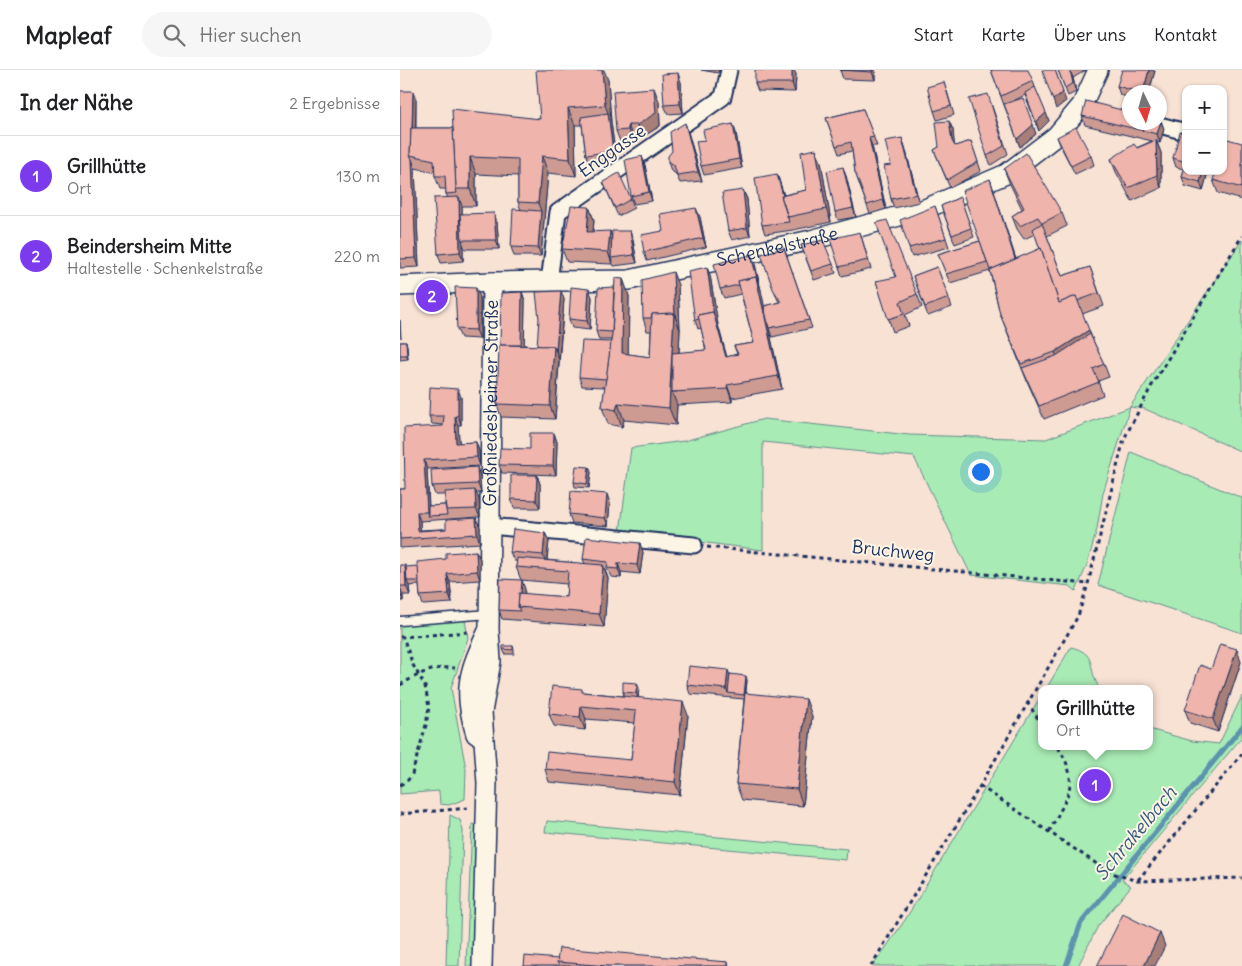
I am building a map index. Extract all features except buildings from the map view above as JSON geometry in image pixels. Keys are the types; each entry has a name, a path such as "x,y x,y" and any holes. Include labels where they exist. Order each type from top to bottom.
{"street":[{"name":"Enggasse","path":"550,282 558,212 723,97 728,70"},
{"name":"Schenkelstraße","path":"400,286 492,282 629,280 811,240 925,209 1006,174 1056,136 1082,105 1098,70"},
{"path":"1082,105 1101,110"},
{"path":"1167,127 1182,131"},
{"name":"Großniedesheimer Straße","path":"482,966 476,807 486,762 482,712 490,662 492,282"},
{"name":"Großniedesheimer Straße","path":"490,526 694,545"}],"lane":[{"path":"400,621 489,622"}],"path":[{"path":"871,966 980,786 1078,616 1088,584 1124,439 1151,387 1242,236"},
{"name":"Bruchweg","path":"694,545 1088,584"},
{"path":"400,785 408,780 412,774 428,718 428,698 402,637 489,622"},
{"path":"400,685 418,674 433,668 461,668"},
{"path":"1027,702 1038,718"},
{"path":"1049,832 1071,785 1069,764 1060,750"},
{"path":"1137,881 1242,754"},
{"path":"980,786 1109,872 1137,881 1242,878"},
{"path":"468,798 476,807"},
{"path":"400,814 476,807"},
{"path":"467,818 476,807"}],"green space":[{"path":"1242,240 1242,452 1145,409 1130,407"},
{"path":"1130,407 1103,493 1097,529 1087,565 1076,591 1070,586 971,575 914,457 763,442 763,550 620,532 631,448 684,441 764,419 909,435 1046,439"},
{"path":"1131,452 1242,498 1242,633 1098,585"},
{"path":"465,620 468,638 451,688 466,769 465,799 449,805 440,804 439,791 400,794 400,625"},
{"path":"1071,647 1080,650 1089,658 1098,685 1048,685"},
{"path":"1242,696 1242,737 1122,880 1131,886 1098,926 1078,966 873,966 905,920 1038,701 1038,750 1153,750 1153,730 1192,741 1219,744"},
{"path":"450,815 460,820 463,831 459,966 446,966"},
{"path":"547,821 847,849 846,860 545,832"},
{"path":"472,824 477,825 474,966 466,966"}],"waterway":[{"name":"Schrakelbach","path":"1066,966 1081,923 1242,727"}],"place":[{"name":"Beindersheim Mitte","path":"432,296"},
{"name":"Grillhütte","path":"1095,785"}]}
